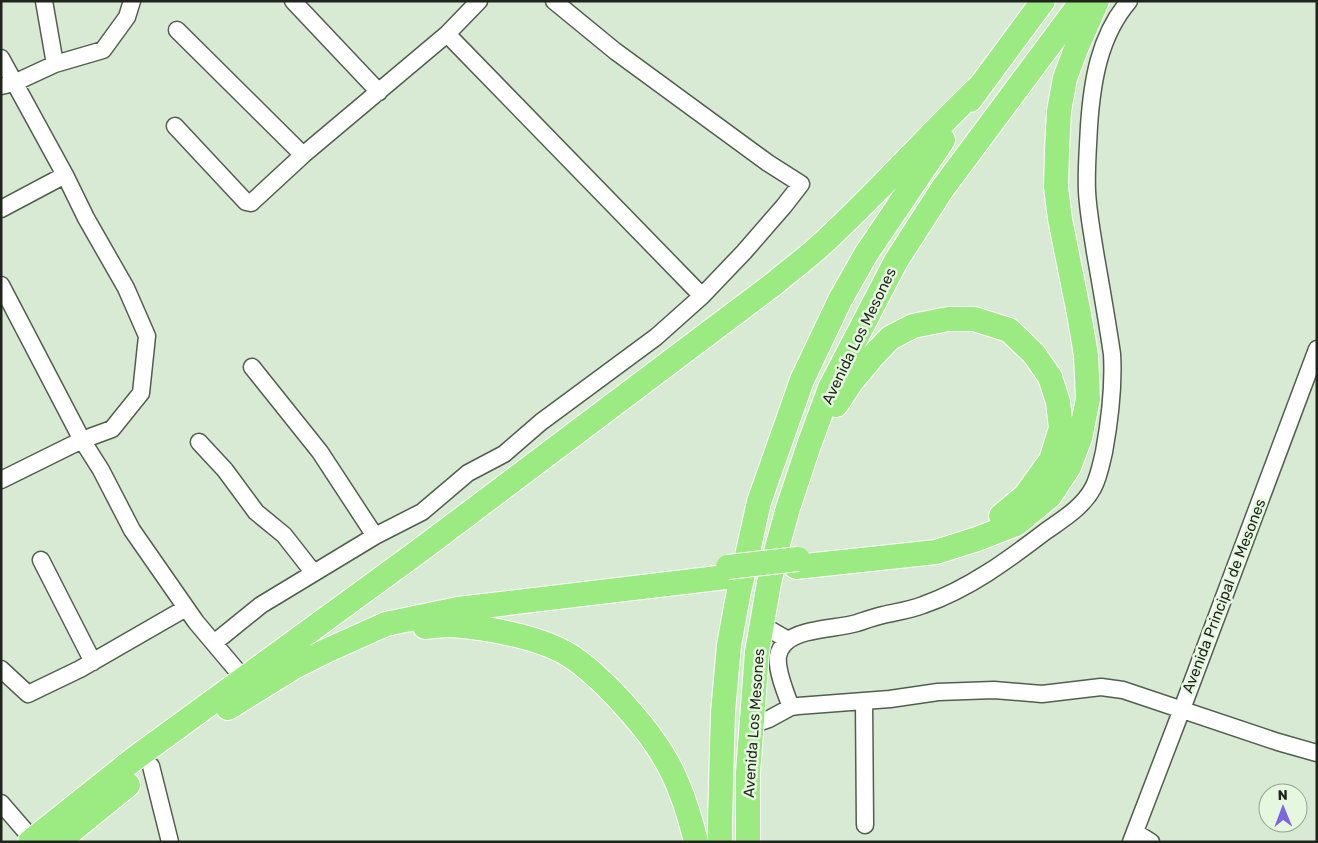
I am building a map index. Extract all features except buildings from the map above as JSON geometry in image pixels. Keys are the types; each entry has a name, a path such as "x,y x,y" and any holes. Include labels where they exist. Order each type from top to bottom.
{"highway":[{"name":"Avenida Los Mesones","path":"720,842 723,712 729,645 759,502 802,380 840,300 871,247 978,88 1043,1"},
{"name":"Avenida Los Mesones","path":"748,842 748,774 757,652 769,582 788,508 830,388 896,261 943,188 1082,1"},
{"path":"797,563 936,552 977,539 1016,524 1050,496 1069,467 1080,438 1088,399 1086,355 1060,219 1056,187 1057,150 1065,78 1097,1"},
{"path":"32,841 134,759 419,551 775,283 820,246 898,171 942,123 978,88"},
{"path":"58,842 173,748 240,700 294,668 357,636 386,624 458,609 797,563 924,541 1003,516 1025,496 1052,460 1061,428 1058,402 1050,377 1034,354 1009,330 974,319 948,319 913,326 890,338 852,381 809,445"},
{"path":"244,679 311,644 362,621 396,609 437,601 664,576 727,572"},
{"path":"357,636 409,628 450,625 510,634 538,642 571,656 602,681 642,724 664,757 673,775 690,814 696,842"}],"street":[{"path":"44,1 55,64"},
{"path":"8,84 55,64 103,50 127,17 132,1"},
{"path":"292,1 379,92"},
{"path":"175,126 246,202 251,203 303,155 446,34 479,1"},
{"path":"214,643 261,605 313,572 375,536 422,512 468,473 504,454 540,422 656,337 702,296 750,246 801,184 768,163 615,51 554,1"},
{"path":"792,707 782,683 778,660 780,649 788,640 808,631 841,627 882,615 910,610 961,588 1018,553 1073,511 1093,489 1099,474 1109,425 1113,371 1087,193 1090,108 1094,77 1101,51 1113,24 1129,1"},
{"path":"177,30 303,155"},
{"path":"446,34 702,296"},
{"path":"1,58 8,84 65,175 86,218 126,288 147,336 141,393 112,430 82,440 1,480"},
{"path":"1,209 65,175"},
{"path":"1,286 132,530 186,608 244,679"},
{"name":"Avenida Principal de Mesones","path":"1133,837 1317,350"},
{"path":"252,367 320,452 375,536"},
{"path":"199,442 225,470 256,512 284,535 313,572"},
{"path":"41,560 93,662"},
{"path":"1,669 28,694 93,662 186,608"},
{"path":"762,625 788,640"},
{"path":"752,725 769,719 792,707 890,699 938,692 994,690 1042,694 1101,687 1123,690 1278,742 1317,753"},
{"path":"864,701 865,825"},
{"path":"151,766 170,842"},
{"path":"1,803 32,841"},
{"path":"1133,837 1151,842"}]}
